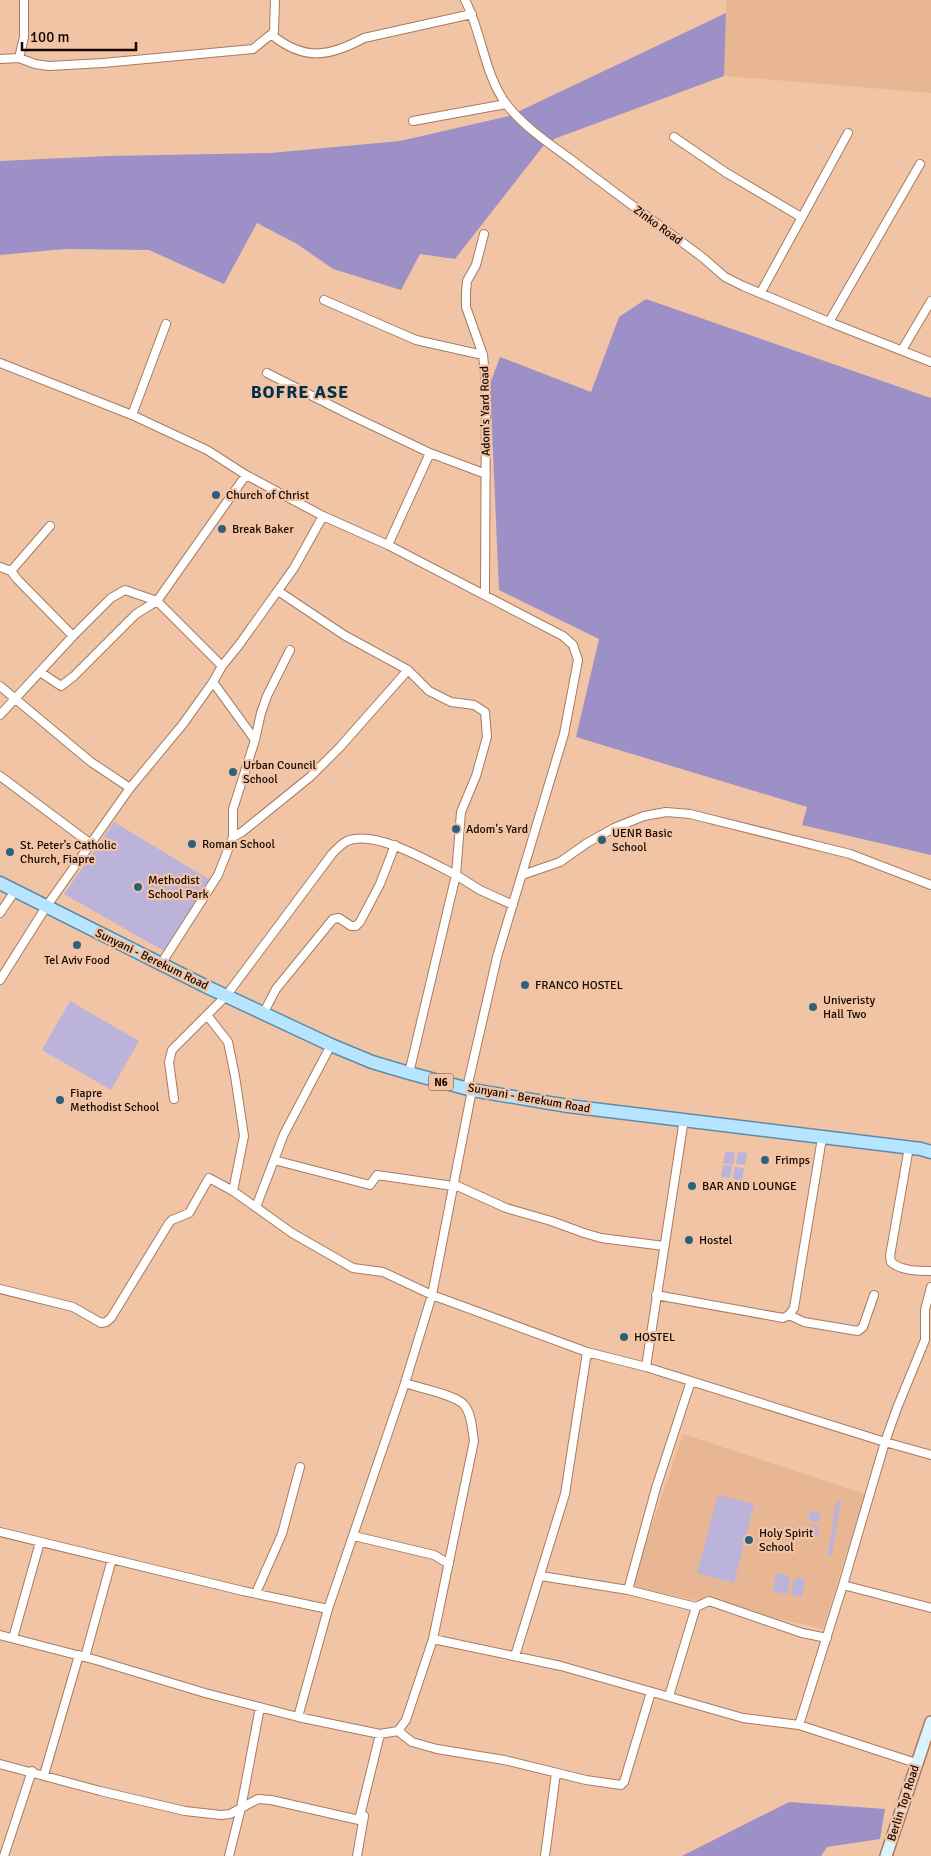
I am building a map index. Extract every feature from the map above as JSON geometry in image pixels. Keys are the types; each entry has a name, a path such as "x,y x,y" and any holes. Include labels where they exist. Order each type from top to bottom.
{"main road":[{"name":"Sunyani - Berekum Road","path":"0,883 226,996 264,1012 331,1045 372,1062 409,1073 470,1089 568,1106 923,1149"}],"street":[{"path":"19,58 24,37 24,0"},
{"path":"0,60 19,58 35,64 49,66 253,49 274,32 276,20 275,0"},
{"name":"Zinko Road","path":"465,0 472,14 480,46 498,90 506,104 535,132 702,257 725,277 829,322 931,362"},
{"path":"272,35 286,46 297,51 326,53 347,47 364,38 472,14"},
{"path":"413,121 506,104"},
{"path":"761,292 848,133"},
{"path":"674,137 725,172 801,217"},
{"path":"829,322 920,164"},
{"name":"Adom's Yard Road","path":"484,234 476,265 467,282 466,307 483,354 487,407 485,595"},
{"path":"324,300 416,340 483,354"},
{"path":"902,350 931,301"},
{"path":"132,415 166,324"},
{"path":"0,364 132,415 207,450 246,475 322,516 388,545 563,636 573,645 578,660 564,734 497,957 470,1089 432,1295 405,1384 328,1609 298,1717"},
{"path":"267,373 430,453 486,474"},
{"path":"388,545 430,453"},
{"path":"40,672 61,686 74,676 136,614 157,601 246,475"},
{"path":"0,980 46,907 90,844 130,788 183,724 214,682 222,666 239,646 294,568 322,516"},
{"path":"11,570 50,526"},
{"path":"0,567 11,570 17,579 73,636"},
{"path":"0,715 111,598 125,590 157,601 222,666"},
{"path":"278,591 344,635 408,670 429,691 451,702 474,705 486,712 487,737 476,776 461,812 456,875 409,1073"},
{"path":"161,964 218,875 233,837 233,809 267,696 290,650"},
{"path":"233,837 242,832 310,777 408,670"},
{"path":"214,682 255,740"},
{"path":"0,686 16,698 35,717 92,762 130,788"},
{"path":"0,776 90,844"},
{"path":"522,875 560,862 587,843 614,828 644,816 666,812 690,814 850,854 931,885"},
{"path":"174,1100 169,1062 172,1050 226,996 332,854 345,842 362,838 395,845 513,906"},
{"path":"264,1012 276,989 333,919 339,918 351,926 356,926 360,922 380,884 395,845"},
{"path":"0,913 15,891"},
{"path":"207,1015 228,1042 244,1136 233,1191"},
{"path":"256,1208 284,1134 331,1045"},
{"path":"646,1367 684,1119"},
{"path":"656,1295 782,1318 790,1314 794,1308 822,1138"},
{"path":"923,1149 890,1256 891,1262 896,1266 931,1271"},
{"path":"274,1160 370,1185 377,1175 453,1185 506,1208 551,1220 601,1238 664,1246"},
{"path":"0,1289 72,1307 101,1323 106,1322 111,1318 169,1223 189,1213 208,1178 233,1191 292,1233 354,1268 384,1272 432,1295 587,1352 646,1367 931,1455"},
{"path":"799,1725 885,1442 925,1340 925,1310 931,1287"},
{"path":"790,1314 804,1322 858,1331 863,1327 874,1295"},
{"path":"515,1656 565,1494 587,1352"},
{"path":"628,1590 656,1488 691,1381"},
{"path":"0,1635 82,1656 205,1693 298,1717 380,1734 398,1731 412,1707 433,1639 474,1441 469,1413 464,1404 455,1398 405,1384"},
{"path":"256,1593 282,1534 300,1467"},
{"path":"0,1532 328,1609"},
{"path":"354,1536 434,1555 449,1564"},
{"path":"13,1638 40,1542"},
{"path":"44,1775 112,1559"},
{"path":"541,1576 628,1590 696,1607 708,1601 802,1632 827,1638"},
{"path":"843,1585 931,1608"},
{"path":"669,1696 696,1607"},
{"path":"433,1639 561,1666 744,1718 799,1725 916,1763"},
{"path":"398,1731 412,1742 437,1749 504,1760 621,1785 624,1782 630,1765 651,1692"},
{"path":"229,1856 241,1808 260,1707"},
{"name":"Berlin Top Road","path":"886,1856 931,1722"},
{"path":"0,1764 32,1771 100,1791 221,1816 230,1814 258,1799 271,1800 359,1820 380,1734"},
{"path":"357,1856 362,1821 380,1734"},
{"path":"4,1856 32,1771"},
{"path":"546,1856 556,1772"}],"shaded area":[{"path":"726,0 931,0 931,93 724,76"},
{"path":"726,13 724,76 554,139 544,145 455,259 420,254 401,290 333,269 297,244 257,223 224,284 149,250 65,249 0,255 0,161 107,156 270,153 400,141 509,116"},
{"path":"646,299 931,398 931,855 802,825 807,807 576,737 599,639 499,590 490,384 500,357 591,392 619,317"},
{"name":"Methodist School Park","path":"114,822 210,880 164,951 64,894"},
{"path":"70,1001 139,1041 111,1090 42,1050"},
{"path":"726,1151 735,1153 733,1165 723,1163"},
{"path":"738,1152 747,1153 745,1165 736,1164"},
{"path":"723,1165 732,1166 730,1178 721,1177"},
{"path":"735,1167 744,1168 742,1181 733,1179"},
{"name":"Holy Spirit School","path":"683,1434 865,1494 823,1629 631,1586"},
{"path":"718,1495 754,1504 734,1583 697,1573"},
{"path":"836,1501 841,1502 836,1529 832,1528"},
{"path":"810,1511 821,1513 819,1522 808,1520"},
{"path":"810,1525 819,1527 817,1537 802,1534"},
{"path":"832,1529 836,1530 832,1555 828,1555"},
{"path":"776,1573 785,1574 790,1580 787,1594 773,1592"},
{"path":"797,1578 805,1578 802,1597 791,1595 793,1581"},
{"path":"789,1802 885,1809 880,1839 827,1847 821,1856 682,1856"}],"place":[{"name":"Church of Christ","path":"216,495"},
{"name":"Break Baker","path":"222,529"},
{"name":"Urban Council School","path":"233,772"},
{"name":"Adom's Yard","path":"456,829"},
{"name":"UENR Basic School","path":"602,840"},
{"name":"Roman School","path":"192,844"},
{"name":"St. Peter's Catholic Church, Fiapre","path":"10,852"},
{"name":"Methodist School Park","path":"138,887"},
{"name":"Tel Aviv Food","path":"77,945"},
{"name":"FRANCO HOSTEL","path":"525,985"},
{"name":"Univeristy Hall Two","path":"813,1007"},
{"name":"Fiapre Methodist School","path":"60,1100"},
{"name":"Frimps","path":"765,1160"},
{"name":"BAR AND LOUNGE","path":"692,1186"},
{"name":"Hostel","path":"689,1240"},
{"name":"HOSTEL","path":"624,1337"},
{"name":"Holy Spirit School","path":"749,1540"}],"district":[{"name":"BOFRE ASE","path":"300,392"}]}
